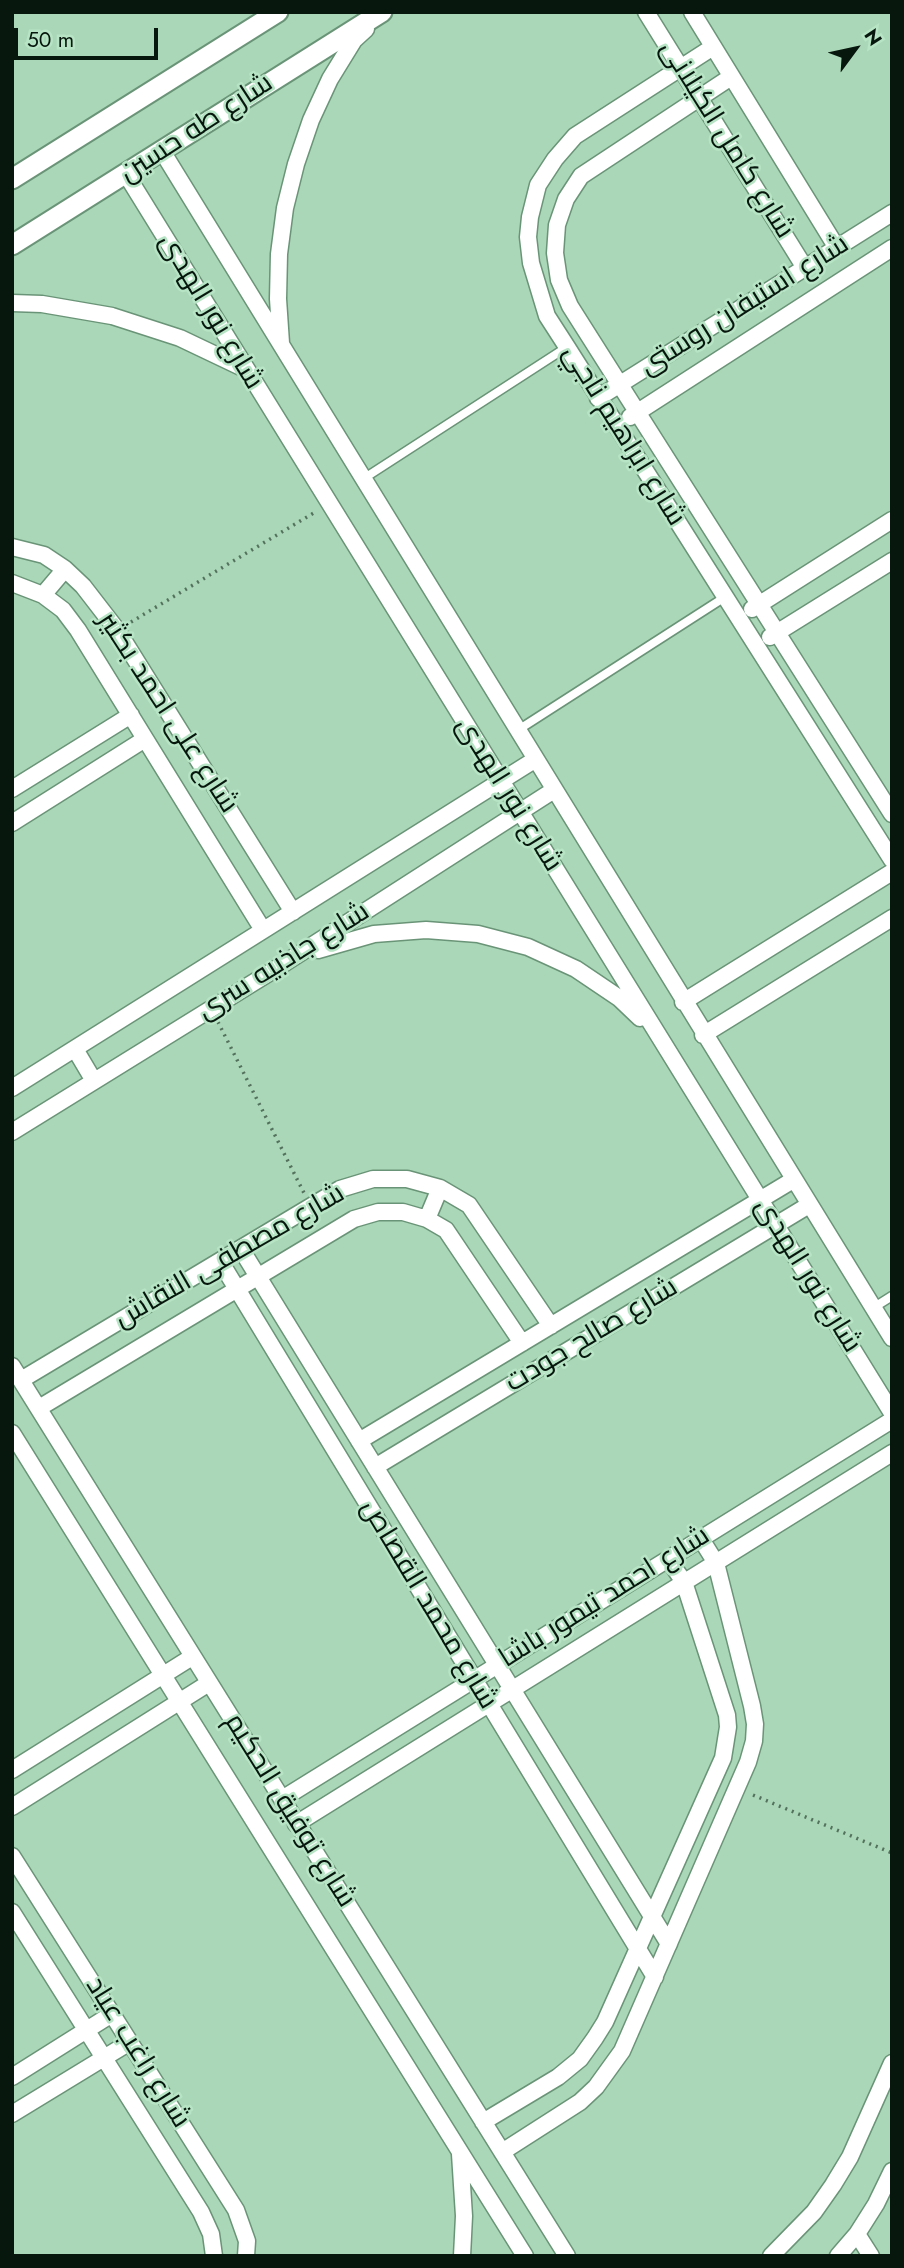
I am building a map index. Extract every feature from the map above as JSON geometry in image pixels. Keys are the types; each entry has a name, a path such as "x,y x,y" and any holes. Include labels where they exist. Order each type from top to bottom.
{"street":[{"name":"شارع طه حسين","path":"12,179 278,12"},
{"name":"شارع طه حسين","path":"12,245 383,12"},
{"path":"281,345 279,254 285,208 296,164 311,120 330,79 354,40 383,12"},
{"name":"شارع كامل الكيلانى","path":"646,12 805,268"},
{"name":"شارع كامل الكيلانى","path":"691,12 837,247"},
{"name":"شارع ابراهيم ناجي","path":"713,47 575,136 555,159 538,185 528,237 531,263 547,316 892,860"},
{"name":"شارع ابراهيم ناجي","path":"731,77 581,176 566,199 557,225 555,253 559,280 570,306 892,814"},
{"name":"شارع نور الهدى","path":"162,151 703,1035 892,1338"},
{"name":"شارع نور الهدى","path":"127,174 328,504 892,1413"},
{"name":"شارع استيفان روستى","path":"598,398 892,213"},
{"name":"شارع استيفان روستى","path":"616,426 892,248"},
{"path":"12,303 42,304 112,316 180,338 245,369"},
{"path":"738,618 892,520"},
{"name":"شارع على احمد بكثير","path":"12,547 44,555 65,569 83,586 117,630 293,912"},
{"path":"756,646 892,561"},
{"path":"43,595 65,569"},
{"name":"شارع على احمد بكثير","path":"12,583 43,595 62,610 78,630 263,930"},
{"path":"12,789 131,715"},
{"path":"12,822 145,738"},
{"name":"شارع جاذبيه سرى","path":"12,1088 536,759"},
{"name":"شارع جاذبيه سرى","path":"12,1132 277,968 554,790"},
{"path":"683,1002 892,873"},
{"path":"703,1035 892,918"},
{"path":"277,968 324,947 374,934 426,929 478,934 528,947 576,969 619,998 656,1035"},
{"path":"75,1049 94,1081"},
{"name":"شارع مصطفى النقاش","path":"17,1373 220,1261 340,1189 373,1179 407,1179 440,1188 470,1205 558,1322 581,1343"},
{"name":"شارع صالح جودت","path":"359,1441 793,1180"},
{"path":"427,1219 440,1188"},
{"name":"شارع صالح جودت","path":"375,1467 809,1205"},
{"name":"شارع مصطفى النقاش","path":"39,1408 354,1219 378,1212 403,1212 427,1219 446,1230 522,1343"},
{"name":"شارع محمد القصاص","path":"241,1249 669,1944"},
{"name":"شارع محمد القصاص","path":"220,1261 655,1977"},
{"name":"شارع توفيق الحكيم","path":"17,1373 567,2256"},
{"name":"شارع احمد تيمور باشا","path":"282,1799 892,1420"},
{"name":"شارع توفيق الحكيم","path":"12,1433 525,2256"},
{"name":"شارع احمد تيمور باشا","path":"296,1824 892,1452"},
{"path":"502,2152 580,2102 596,2087 622,2051 748,1762 755,1724 716,1563 701,1539"},
{"path":"482,2122 558,2077 580,2059 605,2022 723,1758 728,1727 727,1715 684,1582 668,1559"},
{"path":"12,1770 192,1657"},
{"path":"12,1807 208,1683"},
{"name":"شارع راغب عياد","path":"12,1856 236,2210 247,2241 246,2256"},
{"name":"شارع راغب عياد","path":"12,1912 201,2213 211,2234 214,2256"},
{"path":"12,2077 112,2014"},
{"path":"12,2114 130,2042"},
{"path":"771,2256 807,2220 833,2185 855,2147 892,2063"},
{"path":"460,2151 464,2216 463,2256"},
{"path":"838,2256 857,2234 892,2171"},
{"path":"857,2234 871,2256"}],"lane":[{"path":"363,479 567,347"},
{"path":"518,730 725,597"},
{"path":"873,1308 892,1296"}],"path":[{"path":"117,630 328,504"},
{"path":"211,1008 311,1207"},
{"path":"738,1788 892,1853"}]}
